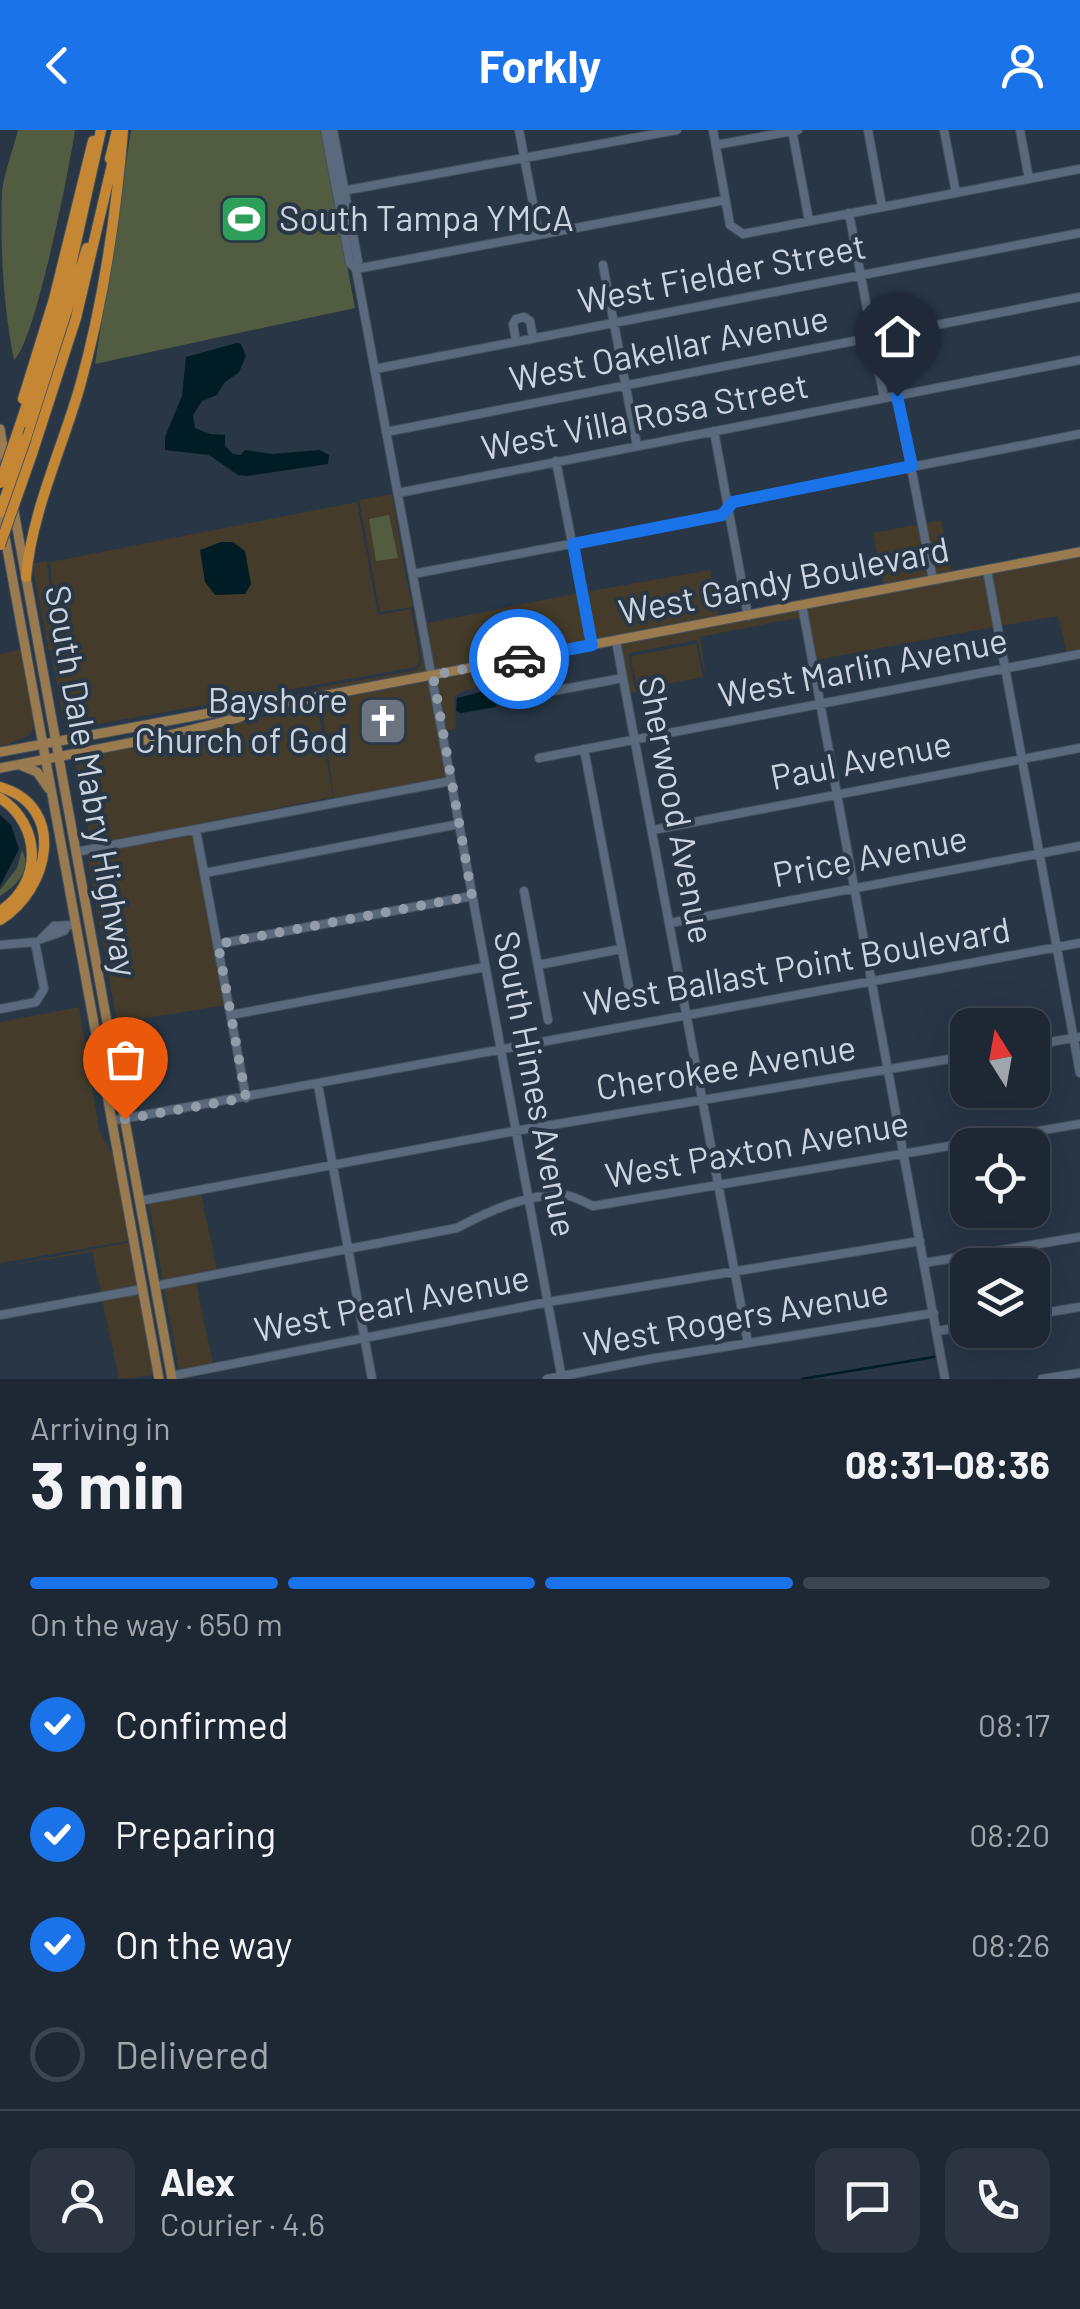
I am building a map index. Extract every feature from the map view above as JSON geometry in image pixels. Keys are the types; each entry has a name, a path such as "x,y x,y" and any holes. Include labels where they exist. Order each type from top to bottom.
{"highway":[{"path":"0,483 54,299 95,130"},
{"path":"0,464 67,283 95,130"},
{"path":"0,511 78,279 120,130"},
{"path":"0,545 76,318 120,130"},
{"path":"26,577 31,536 75,404 97,314 120,130"},
{"path":"0,787 32,806 44,836 34,884 17,908 0,920"},
{"path":"0,798 24,820 32,846 24,888 0,912"}],"main road":[{"name":"South Dale Mabry Highway","path":"0,429 172,1377"},
{"name":"South Dale Mabry Highway","path":"0,511 52,793 71,926 136,1252 156,1379"},
{"name":"West Gandy Boulevard","path":"6,751 237,708 262,707 1080,552"},
{"name":"West Gandy Boulevard","path":"0,768 238,718 262,707"},
{"path":"6,751 32,736 39,721"},
{"path":"17,764 37,772 52,793"},
{"path":"71,926 90,922"},
{"path":"90,1014 106,1011"},
{"path":"136,1252 147,1278 156,1286"},
{"path":"142,1289 152,1295 162,1323"}],"street":[{"name":"South Himes Avenue","path":"325,130 340,192"},
{"name":"South Himes Avenue","path":"333,130 350,263 356,269 562,1378"},
{"path":"519,130 539,235"},
{"path":"340,192 677,130"},
{"path":"713,130 730,224 744,234 1080,169"},
{"path":"716,145 794,130 810,221"},
{"path":"868,130 882,207"},
{"path":"944,130 956,193"},
{"path":"1020,130 1029,179"},
{"path":"356,269 724,200"},
{"path":"849,214 884,398"},
{"name":"West Fielder Street","path":"374,369 1080,233"},
{"path":"603,265 638,446"},
{"name":"West Oakellar Avenue","path":"386,432 1080,297"},
{"path":"516,340 513,324 524,317 530,321 533,337"},
{"name":"West Villa Rosa Street","path":"398,493 1080,360"},
{"path":"897,396 933,580"},
{"path":"714,431 748,616"},
{"path":"413,574 722,515 733,502 1079,438"},
{"name":"Sherwood Avenue","path":"556,462 592,645"},
{"path":"988,570 1077,1038 1080,1073"},
{"path":"802,606 945,1379"},
{"name":"Sherwood Avenue","path":"616,641 748,1343"},
{"name":"West Marlin Avenue","path":"539,758 1080,654"},
{"path":"523,658 529,690 538,694 623,678"},
{"name":"Paul Avenue","path":"653,830 1080,748"},
{"path":"584,749 632,1003"},
{"path":"76,852 451,781"},
{"path":"204,872 458,824"},
{"path":"196,830 246,1098"},
{"name":"Price Avenue","path":"670,923 1080,846"},
{"path":"524,892 548,1020"},
{"path":"218,944 472,896"},
{"path":"0,945 38,940 54,926 71,926"},
{"path":"0,1009 40,999 44,989 38,940"},
{"name":"West Ballast Point Boulevard","path":"111,1121 1080,943"},
{"path":"538,966 622,949"},
{"path":"231,1015 485,967"},
{"path":"1050,1042 1077,1038"},
{"name":"Cherokee Avenue","path":"140,1201 516,1131 950,1059"},
{"path":"318,1084 372,1379"},
{"name":"West Paxton Avenue","path":"156,1286 456,1228 497,1208 528,1200 566,1194 593,1206 1080,1124"},
{"path":"924,1263 1080,1237"},
{"name":"West Pearl Avenue","path":"172,1377 548,1302 920,1241"},
{"path":"0,1315 142,1289"},
{"path":"1050,1312 1080,1308"},
{"name":"West Rogers Avenue","path":"547,1379 934,1313"},
{"name":"West Rogers Avenue","path":"937,1330 950,1328"},
{"path":"1042,1379 1080,1373"}],"shaded area":[{"path":"392,494 406,578 429,672 319,693 317,688 293,692 417,670 422,662 413,607 380,612 359,500"},
{"path":"357,502 378,615 411,609 420,661 416,667 71,729 63,717 51,652 58,650 50,562"},
{"path":"941,520 952,573 936,576 926,523"},
{"path":"920,524 929,577 884,586 873,533"},
{"path":"1080,556 1080,650 1067,653 1058,616 1001,626 991,573"},
{"path":"47,561 55,648 49,651 32,564"},
{"path":"710,570 719,618 595,641 585,592"},
{"path":"985,574 994,627 816,660 806,608"},
{"path":"422,589 428,623 579,593 588,642 435,671"},
{"path":"800,610 809,661 797,618 700,637 706,679 697,640 630,653 636,692 630,693 620,644"},
{"path":"696,644 703,677 637,690 631,656"},
{"path":"22,649 36,722 30,735 0,748 0,654"},
{"path":"520,662 524,701 517,702 513,694 517,689 509,682 463,691 454,697 456,729 446,731 437,678"},
{"path":"430,679 447,778 334,800 321,700"},
{"path":"317,704 333,797 91,845 74,758 169,740"},
{"path":"194,835 226,1005 117,1023 87,854"},
{"path":"79,1007 99,1130 114,1157 128,1241 0,1263 0,1022"},
{"path":"201,1193 217,1271 163,1281 149,1204"},
{"path":"131,1242 139,1286 101,1293 92,1252 0,1267"},
{"path":"196,1282 213,1364 179,1370 164,1288"},
{"path":"140,1293 155,1375 119,1379 102,1300"}],"green space":[{"path":"18,130 75,130 41,289 32,322 14,360 5,297 1,211 3,182"},
{"name":"South Tampa YMCA","path":"131,130 322,130 355,308 95,364"},
{"path":"389,515 398,558 376,561 369,519"},
{"path":"22,850 24,870 0,896 0,890 17,868"}],"water":[{"path":"237,343 246,356 239,372 224,383 217,395 202,401 193,415 195,428 225,435 225,446 233,454 241,455 245,450 272,454 320,450 329,455 328,464 247,476 238,475 209,455 165,450 165,437 182,396 186,357"},
{"path":"233,542 245,551 251,584 245,594 215,595 205,582 200,550"},
{"path":"508,685 514,690 498,699 496,707 456,711 457,698"},
{"path":"0,815 11,825 19,849 0,886"}],"waterway":[{"path":"802,1379 934,1357"}],"way so far":[{"path":"125,1119 246,1098 218,944 472,896 433,675 519,659"}],"place":[{"name":"South Tampa YMCA","path":"244,219"},
{"name":"Bayshore Church of God","path":"383,721"}],"route":[{"path":"519,659 592,645 573,544 722,515 733,502 912,466 897,396"}]}
